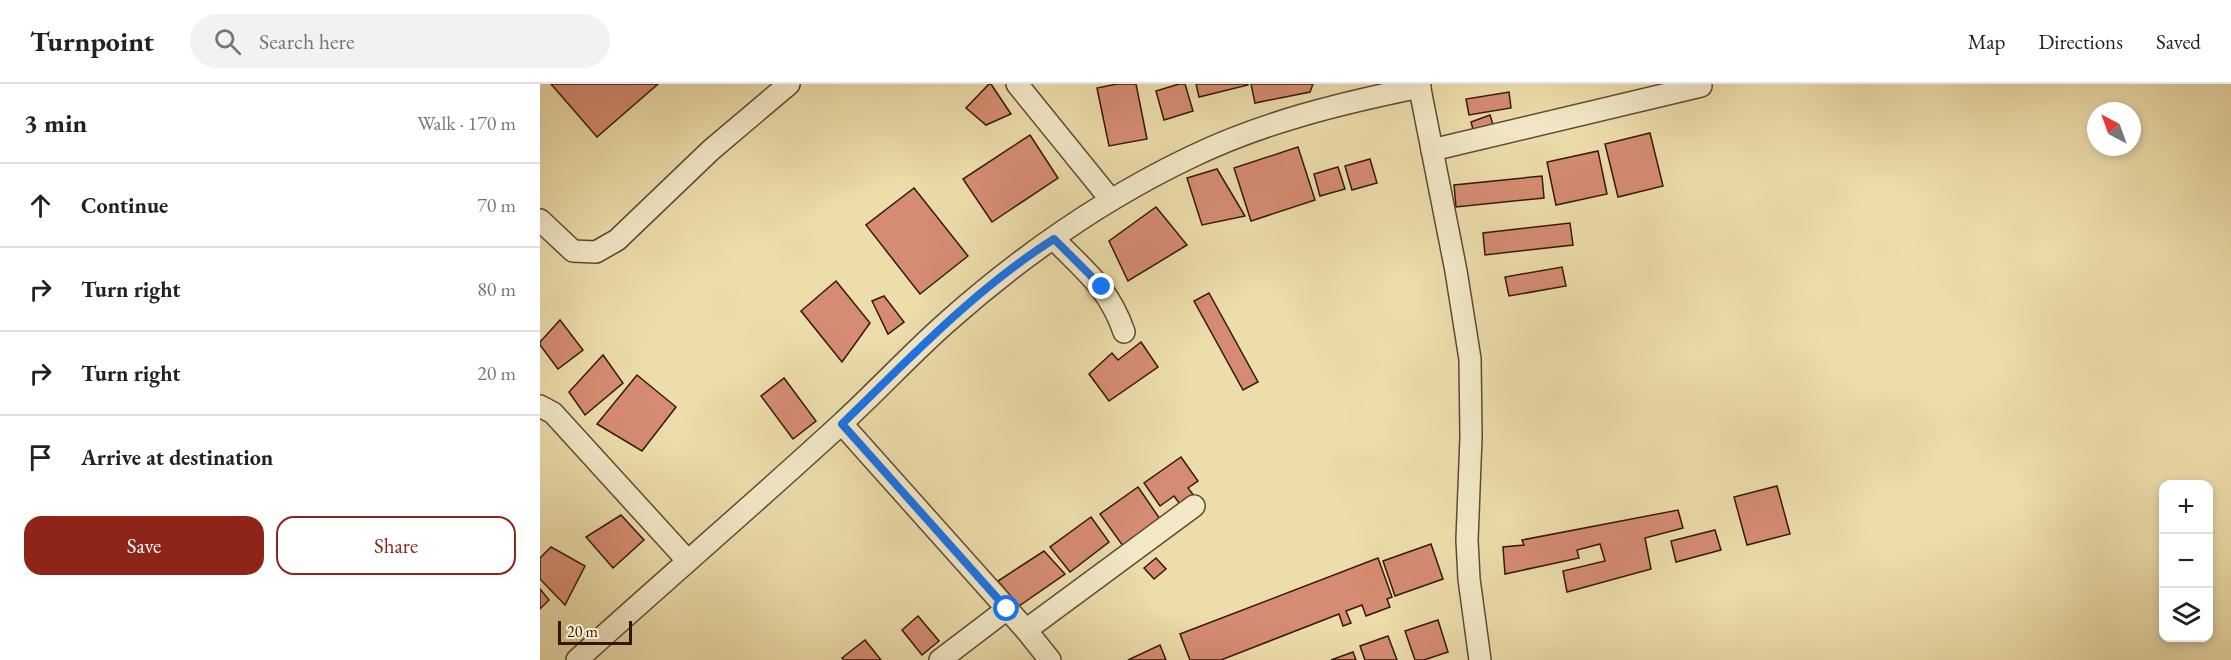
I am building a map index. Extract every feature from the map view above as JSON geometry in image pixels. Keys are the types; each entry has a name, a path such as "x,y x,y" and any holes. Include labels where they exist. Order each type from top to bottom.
{"street":[{"path":"540,220 573,251 596,252 617,240 711,150 789,84"},
{"path":"1017,84 1111,200"},
{"path":"576,660 842,424 946,323 1007,273 1111,200 1192,156 1258,130 1341,103 1420,85 1456,271 1470,359 1471,437 1467,540 1469,579 1480,660"},
{"path":"1432,150 1701,86"},
{"path":"1054,239 1102,287 1117,312 1124,332"},
{"path":"540,406 553,413 687,560"},
{"path":"842,424 1026,630 1050,660"},
{"path":"1026,630 1194,506"},
{"path":"939,660 1007,609"}],"building":[{"path":"551,84 658,84 597,137"},
{"path":"989,84 1011,114 986,125 966,108"},
{"path":"1117,84 1136,84 1147,139 1109,146 1097,88"},
{"path":"1185,84 1193,111 1164,120 1156,91"},
{"path":"1196,84 1248,84 1248,85 1199,97"},
{"path":"1251,84 1313,84 1310,92 1255,103"},
{"path":"1509,92 1511,108 1469,115 1466,99"},
{"path":"1490,115 1495,131 1475,137 1471,122"},
{"path":"1650,133 1663,186 1618,197 1605,144"},
{"path":"1030,135 1058,178 992,222 963,179"},
{"path":"1298,147 1315,200 1251,221 1234,168"},
{"path":"1598,151 1607,194 1556,205 1547,162"},
{"path":"1370,159 1377,183 1352,190 1345,166"},
{"path":"1338,167 1345,189 1320,196 1314,174"},
{"path":"1217,169 1245,216 1202,225 1187,178"},
{"path":"1542,176 1544,198 1456,207 1454,185"},
{"path":"914,188 968,256 920,294 866,225"},
{"path":"1156,207 1187,245 1128,281 1109,241"},
{"path":"1570,223 1573,245 1485,255 1483,233"},
{"path":"1562,267 1566,286 1509,296 1505,277"},
{"path":"836,281 870,323 842,362 801,311"},
{"path":"1209,293 1258,382 1243,390 1194,301"},
{"path":"884,296 904,322 888,334 872,301"},
{"path":"560,320 583,350 558,369 540,342"},
{"path":"1141,342 1158,367 1109,401 1089,374 1112,353 1118,360"},
{"path":"603,355 623,383 585,415 569,392"},
{"path":"637,375 676,407 642,451 597,424"},
{"path":"784,378 816,421 793,439 761,396"},
{"path":"1181,457 1198,481 1188,488 1195,497 1182,507 1174,496 1160,506 1144,483"},
{"path":"1777,486 1790,534 1747,545 1734,497"},
{"path":"1138,487 1160,519 1123,546 1100,514"},
{"path":"1678,510 1683,528 1645,538 1651,569 1567,592 1563,571 1605,561 1600,544 1577,550 1579,558 1505,574 1503,547 1524,545 1522,540"},
{"path":"621,515 644,540 613,568 586,537"},
{"path":"1091,517 1109,542 1070,572 1050,547"},
{"path":"1715,530 1721,550 1676,562 1671,541"},
{"path":"1431,544 1443,579 1395,596 1383,561"},
{"path":"551,547 585,566 565,605 540,579 540,558"},
{"path":"1044,551 1065,574 1019,606 998,581"},
{"path":"1156,558 1166,569 1154,579 1144,568"},
{"path":"1378,558 1392,597 1387,599 1390,607 1366,616 1362,605 1346,611 1351,623 1343,626 1339,614 1221,660 1190,660 1180,634"},
{"path":"540,589 549,600 540,609"},
{"path":"918,616 939,641 922,655 902,630"},
{"path":"1438,620 1448,652 1424,660 1415,660 1405,631"},
{"path":"1388,636 1397,660 1365,660 1360,646"},
{"path":"865,640 881,660 844,660 842,658"},
{"path":"1160,645 1166,660 1128,660"},
{"path":"1353,652 1356,660 1331,660"}],"route":[{"path":"1007,609 842,424 946,323 1007,273 1054,239 1102,287"}]}
